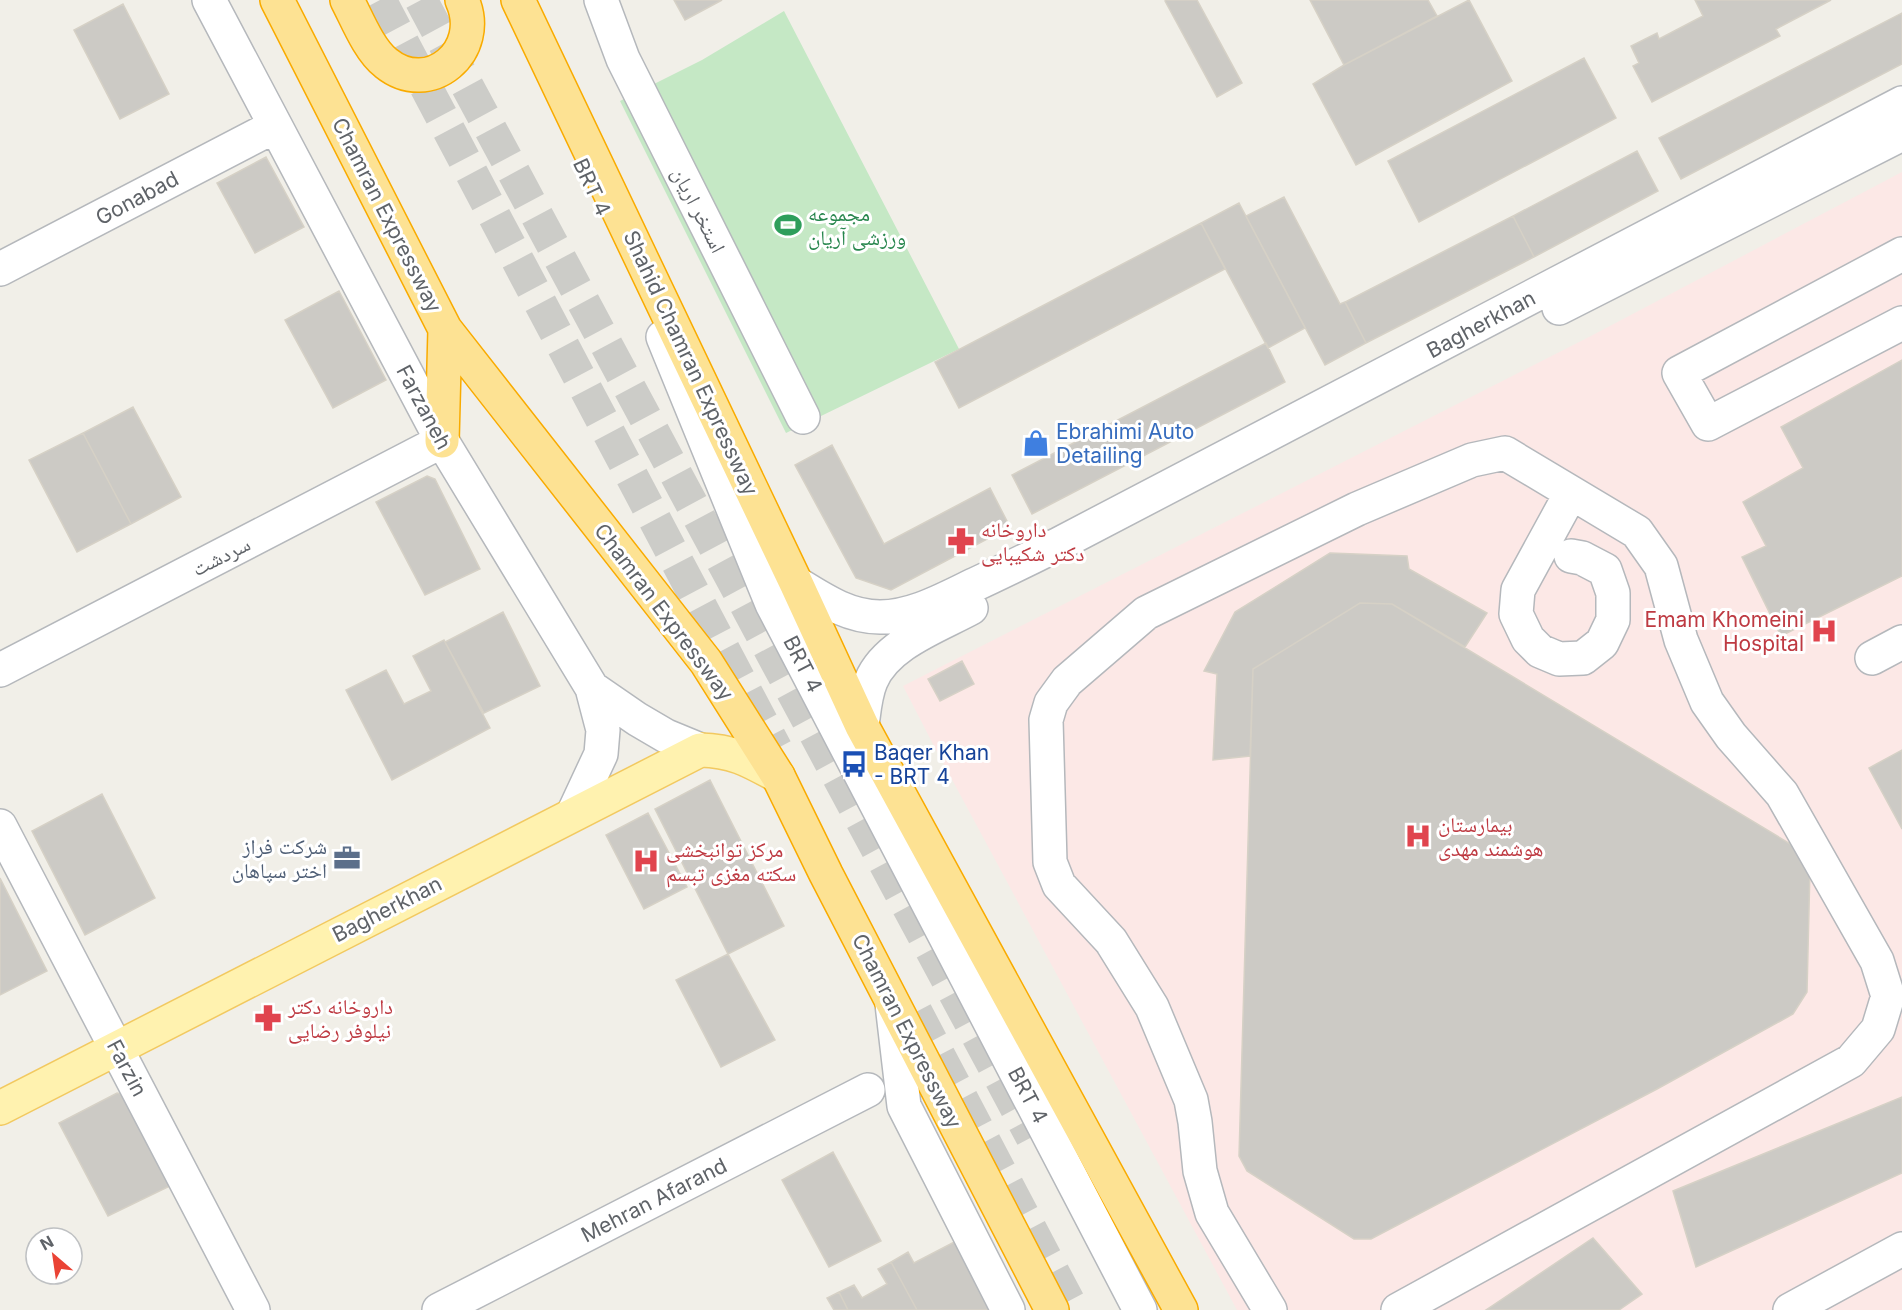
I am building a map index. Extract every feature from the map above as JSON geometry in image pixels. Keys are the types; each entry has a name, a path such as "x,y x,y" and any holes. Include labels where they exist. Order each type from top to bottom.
{"highway":[{"name":"Chamran Expressway","path":"277,0 445,329 706,662 778,776 1052,1310"},
{"path":"347,0 376,53 385,63 397,70 423,75 449,64 465,43 468,15 462,0"},
{"name":"Shahid Chamran Expressway","path":"515,1 796,583 862,726"},
{"path":"442,441 445,329"},
{"path":"862,726 1181,1310"}],"main road":[{"path":"700,750 744,757 778,776"},
{"name":"Bagherkhan","path":"0,1108 700,750"}],"street":[{"name":"Farzaneh","path":"209,0 442,441 592,688 603,730 602,754 573,814"},
{"name":"استخر اریان","path":"601,0 623,59 803,417"},
{"name":"BRT 4","path":"515,1 523,36 670,354 772,604 1140,1310"},
{"name":"Bagherkhan","path":"1052,557 1902,103"},
{"name":"Gonabad","path":"0,269 275,126"},
{"path":"862,726 867,691 872,678 889,655 1052,557 1902,134"},
{"path":"1902,254 1679,373 1708,424 1902,323"},
{"name":"سردشت","path":"0,670 442,441"},
{"path":"1270,1310 1212,1213 1200,1171 1196,1122 1191,1100 1152,1007 1111,941 1059,885 1050,862 1046,720 1052,704 1067,681 1146,613 1357,509 1472,460 1505,453 1637,532 1662,566 1681,640 1707,702 1731,736 1782,794 1877,961 1888,996 1878,1029 1851,1061 1398,1310"},
{"path":"1571,493 1518,590 1516,614 1528,639 1540,651 1559,659 1583,658 1602,643 1613,620 1613,593 1605,570 1571,555"},
{"path":"796,583 831,605 844,610 879,617 901,615 1052,557"},
{"path":"1872,658 1902,642"},
{"path":"592,688 666,736 700,750"},
{"name":"Farzin","path":"0,826 253,1310"},
{"path":"892,1002 904,1106 1008,1310"},
{"name":"Mehran Afarand","path":"439,1310 868,1090"},
{"path":"1790,1310 1899,1256"}],"shaded area":[{"name":"بیمارستان هوشمند مهدی","path":"1902,172 1902,1310 1237,1310 903,686 1589,337"}],"green space":[{"name":"مجموعه ورزشی آریان","path":"784,11 959,349 786,433 620,101 702,60"}],"building":[{"path":"674,0 722,0 685,20"},
{"path":"1166,0 1197,0 1242,83 1217,97"},
{"path":"1310,0 1428,0 1437,16 1344,65"},
{"path":"1469,0 1512,81 1356,165 1313,84 1344,65"},
{"path":"1695,0 1831,0 1776,29 1780,36 1652,102 1633,66 1639,63 1631,46 1657,33 1659,39 1703,16"},
{"path":"123,4 169,94 120,119 74,30"},
{"path":"1902,13 1902,64 1681,179 1659,138"},
{"path":"1584,58 1616,118 1419,222 1388,161"},
{"path":"1637,151 1658,191 1534,257 1513,216"},
{"path":"266,157 304,227 255,253 217,183"},
{"path":"1284,197 1340,304 1345,302 1366,343 1325,365 1246,216"},
{"path":"1239,203 1305,328 1268,348 1201,223"},
{"path":"1513,216 1534,257 1366,343 1345,302"},
{"path":"1201,223 1225,269 959,408 935,362"},
{"path":"339,291 386,380 333,408 285,320"},
{"path":"1266,343 1285,382 1032,514 1012,475"},
{"path":"1902,360 1902,576 1781,636 1742,557 1766,546 1743,502 1803,468 1781,427"},
{"path":"133,407 181,497 131,524 83,433"},
{"path":"83,433 131,524 77,552 29,460"},
{"path":"832,445 884,544 990,488 1010,527 891,590 856,578 795,465"},
{"path":"427,476 435,479 480,569 425,595 376,502"},
{"path":"1330,553 1407,556 1409,569 1487,613 1465,647 1392,604 1360,603 1253,669 1250,756 1213,760 1217,674 1204,671 1235,612"},
{"path":"1360,603 1392,604 1802,851 1810,868 1807,992 1793,1014 1657,1089 1371,1239 1354,1239 1247,1171 1239,1156 1253,669"},
{"path":"503,612 540,686 484,713 445,642"},
{"path":"444,640 490,728 392,780 346,690 386,670 404,704 431,691 413,656"},
{"path":"962,661 974,684 940,701 928,679"},
{"path":"1902,750 1902,829 1869,768"},
{"path":"710,780 784,926 728,954 655,809"},
{"path":"102,794 155,898 85,935 32,831"},
{"name":"مرکز توانبخشی سکته مغزی تبسم","path":"648,813 687,887 644,909 606,835"},
{"path":"0,878 47,971 0,995"},
{"path":"728,954 775,1040 721,1067 676,980"},
{"path":"117,1093 125,1095 170,1186 108,1216 59,1123"},
{"path":"1902,1097 1902,1173 1696,1267 1673,1191"},
{"path":"833,1152 881,1241 829,1267 782,1180"},
{"path":"1593,1238 1642,1294 1619,1310 1486,1310"},
{"path":"960,1239 996,1310 917,1310 891,1262 908,1252 914,1263"},
{"path":"891,1262 917,1310 848,1310 839,1292 854,1285 862,1298 887,1284 878,1269"},
{"path":"839,1292 848,1310 834,1310 827,1298"}],"tunnel":[{"path":"380,0 776,749"},
{"path":"421,0 1032,1137"},
{"path":"916,1012 1073,1310"}],"place":[{"name":"مجموعه ورزشی آریان","path":"788,225"},
{"name":"Ebrahimi Auto Detailing","path":"1036,443"},
{"name":"داروخانه دکتر شکیبایی","path":"961,541"},
{"name":"Emam Khomeini Hospital","path":"1824,631"},
{"name":"Baqer Khan - BRT 4","path":"854,764"},
{"name":"بیمارستان هوشمند مهدی","path":"1418,836"},
{"name":"شرکت فراز اختر سپاهان","path":"347,858"},
{"name":"مرکز توانبخشی سکته مغزی تبسم","path":"646,861"},
{"name":"داروخانه دکتر نیلوفر رضایی","path":"268,1018"}]}
